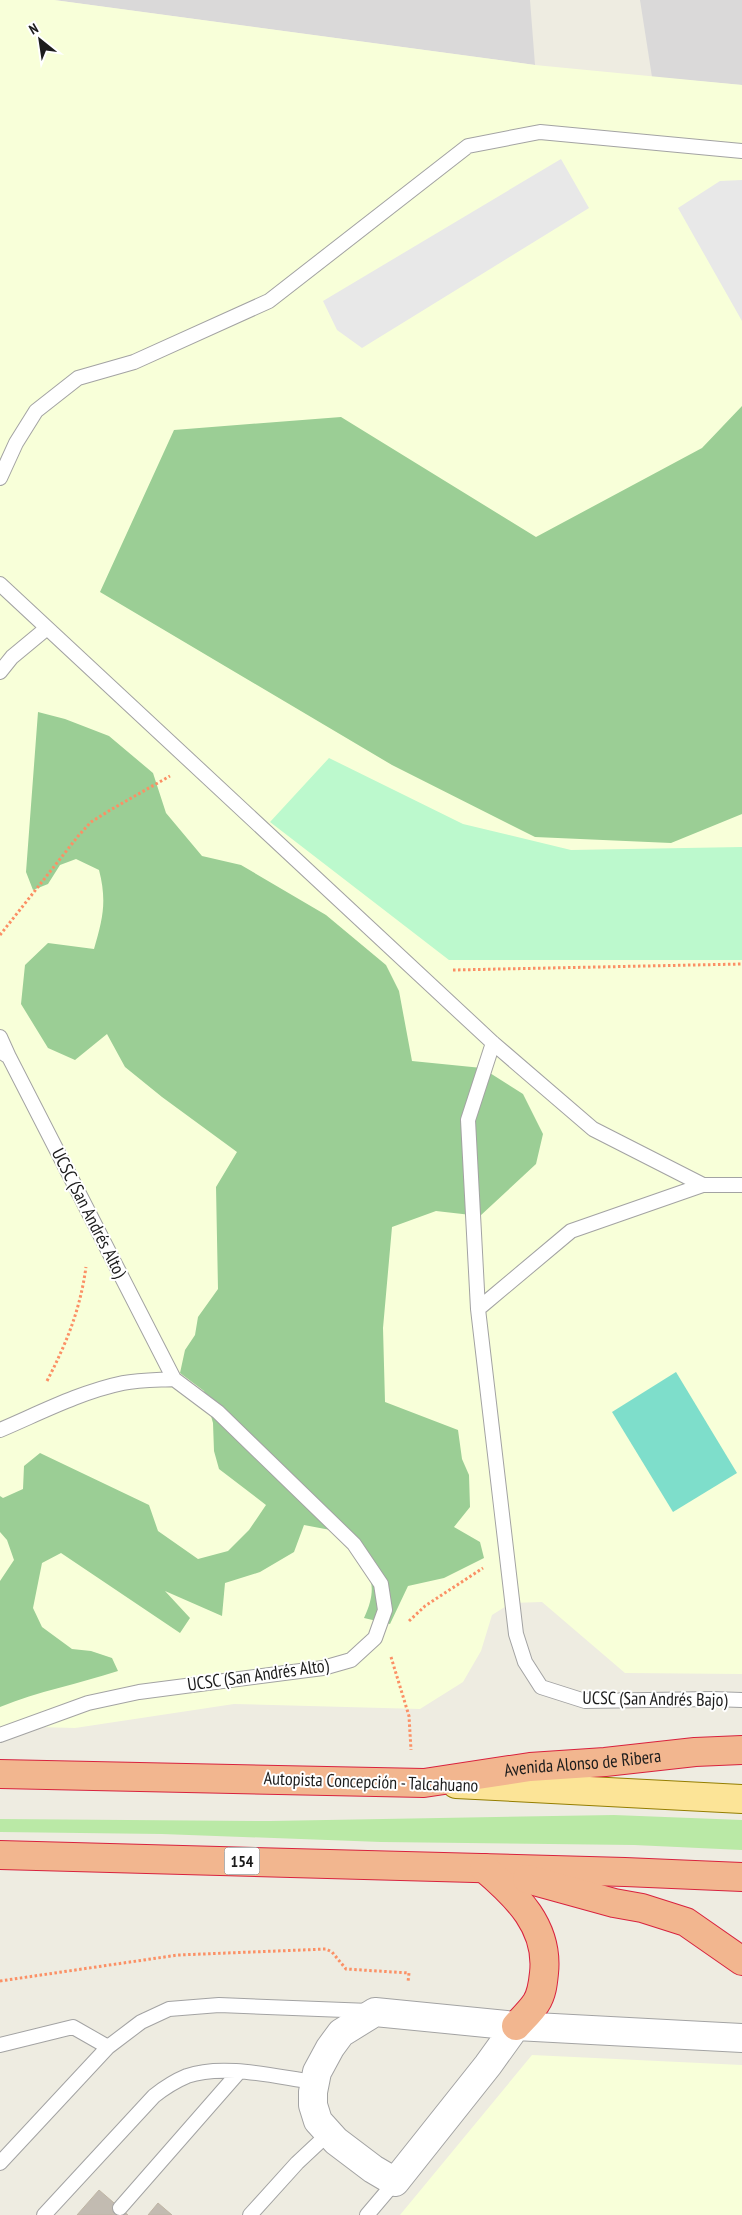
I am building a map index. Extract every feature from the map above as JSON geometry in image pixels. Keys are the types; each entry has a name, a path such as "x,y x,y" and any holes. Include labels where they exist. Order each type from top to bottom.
{"highway":[{"name":"Avenida Alonso de Ribera","path":"424,1783 530,1767 605,1762 695,1752 742,1750"},
{"name":"Autopista Concepción - Talcahuano","path":"0,1774 424,1783"},
{"name":"154","path":"0,1855 742,1877"},
{"path":"484,1868 614,1904 642,1908 686,1922 742,1960"},
{"path":"484,1868 511,1891 528,1913 542,1937 545,1962 542,1988 536,2003 516,2026"}],"main road":[{"name":"Autopista Concepción - Talcahuano","path":"424,1783 742,1799"}],"street":[{"path":"516,2026 488,2065 395,2182 351,2153 328,2134 318,2121 314,2111 314,2082 319,2066 341,2032 375,2012 516,2026 742,2038"}],"lane":[{"path":"0,478 16,443 36,411 78,378 134,362 269,302 468,146 540,132 742,151"},
{"path":"0,584 493,1043 593,1129 703,1185"},
{"path":"0,672 12,657 47,628"},
{"name":"UCSC (San Andrés Alto)","path":"0,1037 5,1054 174,1379 218,1412 354,1544 381,1584 385,1610 380,1636 351,1660 323,1668 139,1692 88,1704 0,1735"},
{"name":"UCSC (San Andrés Bajo)","path":"493,1043 468,1120 478,1309 511,1603 516,1634 525,1662 541,1687 585,1701 742,1700"},
{"path":"478,1309 571,1231 703,1185 742,1185"},
{"path":"5,1428 83,1394 107,1387 126,1382 174,1379"},
{"path":"0,2163 108,2048 140,2022 169,2010 219,2005 375,2012"},
{"path":"0,2045 73,2027 108,2048"},
{"path":"44,2215 154,2096 173,2083 188,2076 221,2071 314,2082"},
{"path":"120,2208 239,2072"},
{"path":"250,2215 297,2163 328,2134"},
{"path":"367,2215 395,2182"}],"path":[{"path":"0,935 91,822 192,764"},
{"path":"417,972 490,968 742,964"},
{"path":"5,1428 47,1380 71,1333 82,1297 87,1257"},
{"path":"409,1716 380,1636 398,1629 425,1606 476,1573 489,1561"},
{"path":"0,1981 178,1955 326,1949 332,1952 346,1969 409,1973 406,2015"}],"shaded area":[{"path":"0,0 54,0 535,65 742,85 742,1674 625,1673 542,1602 511,1603 492,1615 481,1651 463,1682 420,1709 234,1704 75,1728 0,1726"},
{"path":"54,0 530,0 535,65"},
{"path":"640,0 742,0 742,85 652,77"},
{"path":"561,159 589,208 362,348 337,330 323,301"},
{"path":"742,180 742,321 678,208 720,181"},
{"path":"329,758 463,824 571,850 742,847 742,960 449,960 270,822"},
{"path":"676,1372 737,1473 673,1512 612,1412"},
{"path":"532,2055 742,2065 742,2215 400,2215"}],"green space":[{"path":"742,406 742,814 671,843 535,837 392,765 100,592 174,430 341,417 536,537 702,448"},
{"path":"38,712 65,719 109,736 153,773 166,813 202,856 241,865 326,915 386,965 399,991 412,1061 482,1068 523,1094 543,1134 536,1164 480,1216 436,1211 392,1227 383,1328 385,1402 458,1430 462,1459 469,1475 470,1507 454,1527 480,1542 484,1558 444,1578 408,1586 390,1624 364,1618 372,1592 371,1582 363,1563 341,1532 304,1525 294,1552 260,1572 225,1583 222,1616 165,1591 190,1618 180,1633 61,1553 42,1563 33,1608 42,1627 72,1649 91,1651 112,1658 118,1671 29,1696 0,1707 0,1581 14,1560 7,1540 0,1532 0,1496 3,1498 23,1489 24,1466 40,1453 149,1505 158,1531 198,1559 228,1551 249,1530 266,1505 219,1469 214,1451 213,1423 204,1391 180,1373 185,1350 195,1335 198,1317 218,1289 216,1187 237,1152 162,1097 125,1067 107,1034 75,1060 48,1048 21,1004 25,965 48,943 94,949 103,909 103,891 99,870 76,859 60,865 48,884 33,890 26,872"},
{"path":"614,1815 742,1820 742,1850 634,1845 381,1842 162,1834 0,1832 0,1819 270,1821"}],"building":[{"path":"99,2190 128,2215 77,2215"},
{"path":"158,2203 172,2215 148,2215"}]}
